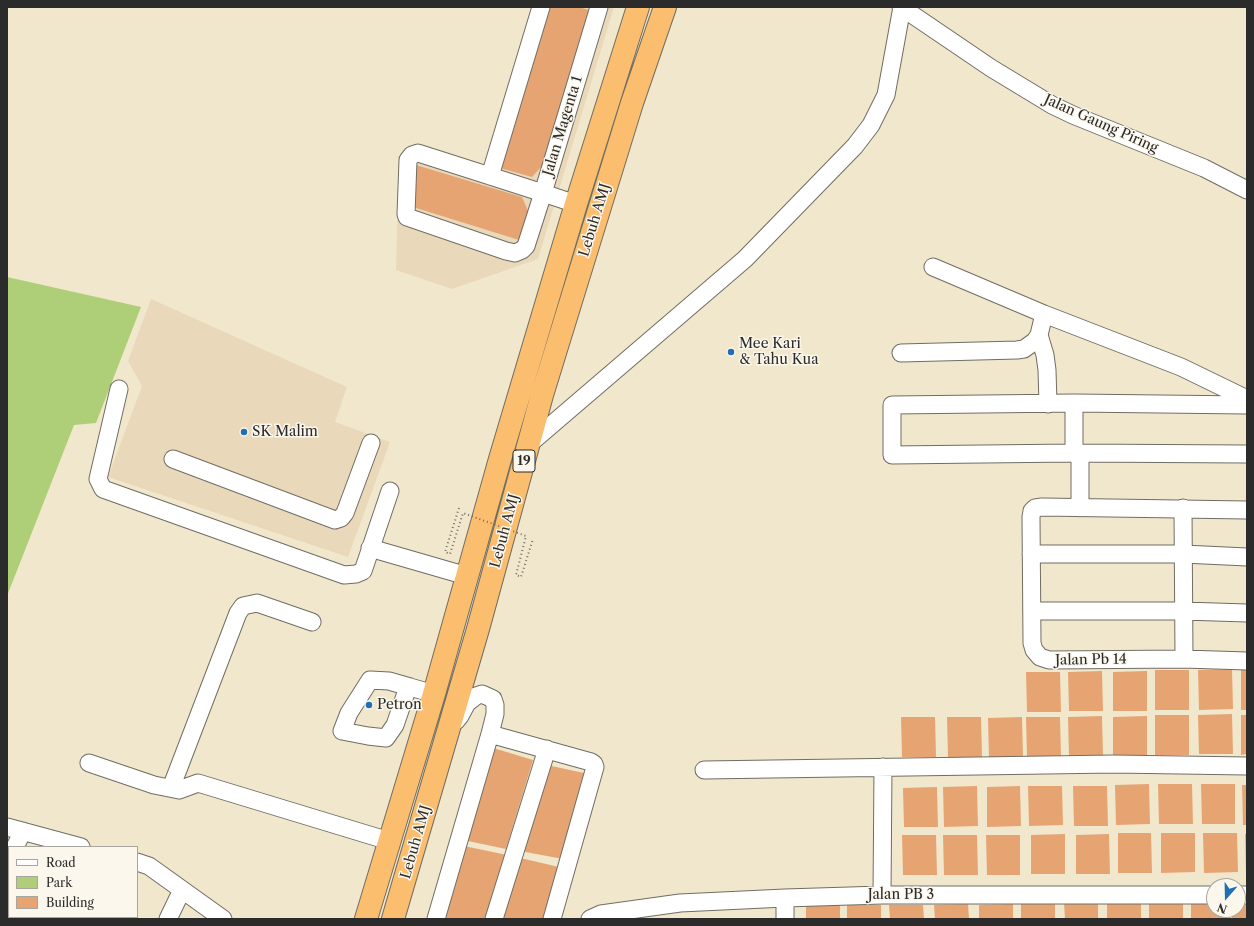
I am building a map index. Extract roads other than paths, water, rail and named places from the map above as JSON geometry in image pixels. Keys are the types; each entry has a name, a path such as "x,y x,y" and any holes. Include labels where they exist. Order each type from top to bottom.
{"highway":[{"name":"Lebuh AMJ","path":"366,919 434,694 576,204 638,7"},
{"name":"Lebuh AMJ","path":"393,919 496,565 542,394 632,103 665,7"}],"street":[{"path":"541,7 490,176 576,204"},
{"name":"Jalan Magenta 1","path":"490,176 418,153 412,155 408,160 407,217 506,251 515,252 522,250 526,246 544,193 599,7"},
{"path":"528,445 745,259 855,146 871,124 886,95 902,7"},
{"name":"Jalan Gaung Piring","path":"902,7 991,68 1024,89 1052,104 1073,115 1204,168 1247,190"},
{"path":"933,267 1044,314 1181,367 1247,399"},
{"path":"901,353 1017,350 1030,345 1035,341 1039,334 1044,314"},
{"path":"1039,334 1045,355 1047,370 1048,404"},
{"path":"119,389 98,479 103,489 344,575 356,574 363,571 390,491"},
{"path":"1074,403 1080,508 1184,508 1247,510"},
{"path":"1247,405 1074,403 892,405 892,455 1077,453 1247,454"},
{"path":"173,459 335,520 341,518 345,513 371,443"},
{"name":"Jalan Pb 14","path":"1080,508 1035,508 1032,511 1032,643 1034,650 1040,657 1049,660 1184,659 1247,661"},
{"path":"1184,508 1184,659"},
{"path":"370,548 467,576"},
{"path":"1031,554 1183,554 1247,557"},
{"path":"171,788 238,613 243,606 257,603 312,622"},
{"path":"1032,611 1183,611 1247,613"},
{"path":"410,687 434,694"},
{"path":"436,919 490,734 495,705 493,699 482,694 471,698 456,721 451,722"},
{"path":"490,734 547,749 592,762 594,764 595,767 552,919"},
{"path":"494,919 547,749"},
{"path":"89,763 154,785 179,790 198,783 389,841"},
{"path":"704,770 1114,764 1247,766"},
{"path":"882,895 883,767"},
{"path":"15,846 15,829 77,846"},
{"path":"138,862 149,866 223,919"},
{"path":"168,919 182,890"},
{"name":"Jalan PB 3","path":"590,919 601,914 680,911 785,898 882,895 1206,895"},
{"path":"785,898 785,919"}],"place":[{"name":"Mee Kari & Tahu Kua","path":"731,352"},
{"name":"SK Malim","path":"244,432"},
{"name":"Petron","path":"369,705"}]}
